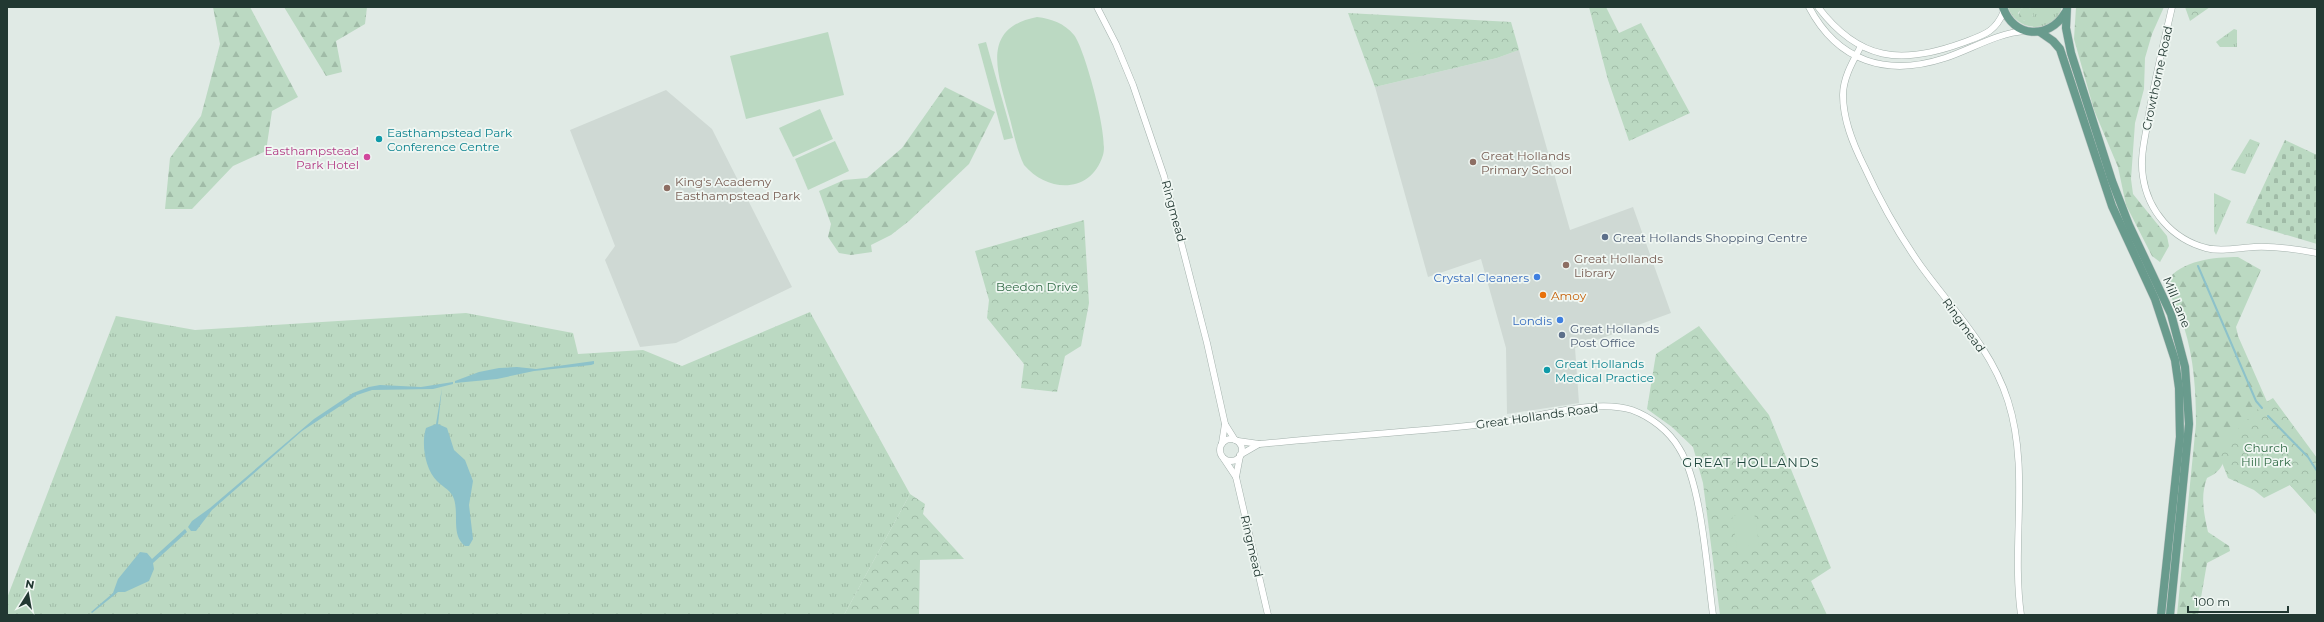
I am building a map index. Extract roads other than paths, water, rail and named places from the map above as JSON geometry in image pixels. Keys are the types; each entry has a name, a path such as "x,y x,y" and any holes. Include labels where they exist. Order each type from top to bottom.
{"main road":[{"path":"2004,9 2015,24 2029,31 2040,32"},
{"name":"Mill Lane","path":"2040,32 2054,27 2066,10"},
{"name":"Mill Lane","path":"2066,10 2066,33 2070,53 2110,174 2129,225 2170,314 2185,367 2190,424 2170,615"},
{"name":"Mill Lane","path":"2040,32 2053,41 2060,49 2112,206 2158,306 2175,360 2179,388 2180,437 2161,615"}],"street":[{"name":"Ringmead","path":"1096,7 1116,44 1134,85 1164,176 1202,316 1225,424 1222,443"},
{"path":"1809,7 1822,29 1832,40 1856,56 1882,65 1912,66 1946,58 2008,34 2029,31"},
{"path":"1818,7 1834,26 1861,46 1896,56 1911,57 1928,54 1989,32 1998,24 2004,9"},
{"name":"Crowthorne Road","path":"2172,7 2153,87 2143,153 2145,185 2153,207 2167,226 2180,236 2207,248 2225,250 2271,247 2317,253"},
{"name":"Ringmead","path":"1861,46 1848,74 1843,95 1846,118 1858,154 1880,201 1906,243 1976,338 1999,378 2008,401 2015,428 2019,458 2017,548 2021,615"},
{"name":"Great Hollands Road","path":"1237,441 1259,444 1434,430 1504,422 1593,408 1632,410 1653,421 1664,430 1680,448 1689,470 1700,520 1713,615"},
{"name":"Ringmead","path":"1225,424 1237,441"},
{"path":"1228,439 1237,441 1241,448 1240,456 1234,460 1224,459 1220,451 1222,443 1228,439"},
{"name":"Great Hollands Road","path":"1240,456 1259,444"},
{"name":"Ringmead","path":"1236,477 1240,456"},
{"name":"Ringmead","path":"1224,459 1236,477 1268,615"}],"water":[{"path":"594,361 594,364 591,365 534,371 497,379 455,383 455,381 479,372 499,368 517,367 536,369"},
{"path":"453,382 453,384 433,389 372,390 357,395 302,431 212,510 196,531 191,531 188,527 192,521 210,508 314,419 353,393 369,387 380,385 421,387"},
{"path":"442,388 438,424 447,428 454,450 465,460 473,481 469,505 473,539 469,546 465,546 458,536 453,496 433,476 425,456 424,441 426,428 436,424"},
{"path":"185,529 187,532 153,563 154,569 149,581 125,592 118,592 92,613 91,612 113,593 118,579 140,552 147,553 152,559"}],"waterway":[{"path":"2198,266 2256,401 2262,408"},
{"path":"2268,416 2308,457 2317,471"}],"place":[{"name":"Easthampstead Park Conference Centre","path":"379,139"},
{"name":"Easthampstead Park Hotel","path":"367,157"},
{"name":"Great Hollands Primary School","path":"1473,162"},
{"name":"King's Academy Easthampstead Park","path":"667,188"},
{"name":"Great Hollands Shopping Centre","path":"1605,237"},
{"name":"Great Hollands Library","path":"1566,265"},
{"name":"Crystal Cleaners","path":"1537,277"},
{"name":"Amoy","path":"1543,295"},
{"name":"Londis","path":"1560,320"},
{"name":"Great Hollands Post Office","path":"1562,335"},
{"name":"Great Hollands Medical Practice","path":"1547,370"}],"district":[{"name":"GREAT HOLLANDS","path":"1751,462"}],"park label":[{"name":"Beedon Drive","path":"1037,286"},
{"name":"Church Hill Park","path":"2266,454"}]}
